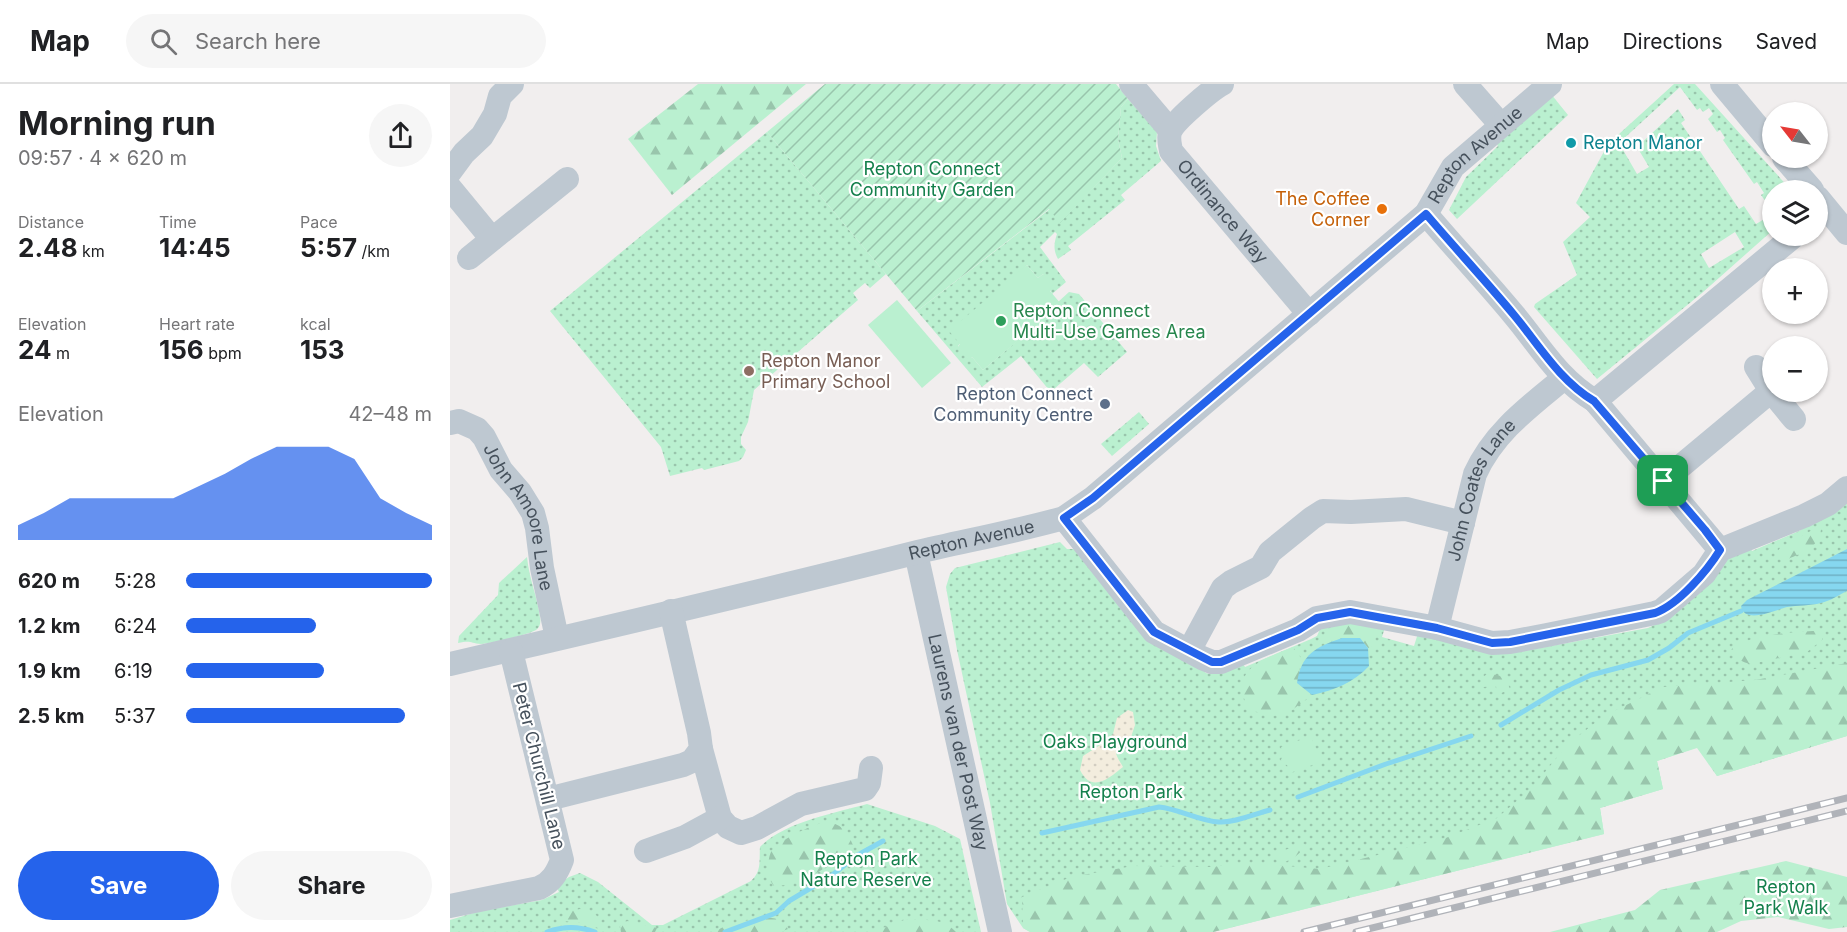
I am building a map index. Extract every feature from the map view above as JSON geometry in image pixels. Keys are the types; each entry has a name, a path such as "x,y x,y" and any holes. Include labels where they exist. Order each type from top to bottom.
{"street":[{"path":"1131,84 1170,130 1222,84"},
{"path":"1465,84 1501,126"},
{"name":"Repton Avenue","path":"450,664 1064,518 1093,498 1426,214 1453,167 1550,84"},
{"path":"1722,84 1762,132"},
{"path":"457,162 477,117 486,106 506,90"},
{"name":"Ordinance Way","path":"1170,130 1171,151 1309,314"},
{"path":"1792,168 1801,180"},
{"path":"469,258 567,179"},
{"path":"450,188 492,239"},
{"path":"1828,213 1847,233"},
{"path":"1426,214 1514,314 1563,378 1594,401 1720,550"},
{"path":"1594,401 1782,246"},
{"path":"1756,367 1762,377"},
{"name":"John Coates Lane","path":"1437,628 1475,474 1491,444 1503,430 1563,378"},
{"path":"1663,481 1762,398"},
{"path":"1780,402 1794,419"},
{"name":"John Amoore Lane","path":"450,423 459,421 469,424 484,437 501,470 520,492 533,513 557,638"},
{"path":"1064,518 1154,632 1212,662 1221,662 1298,630 1317,618 1350,612 1437,628 1492,643 1510,642 1655,613 1661,611 1704,574 1720,550 1804,516 1828,504 1847,488"},
{"path":"1189,651 1223,588 1261,567 1270,552 1311,518 1323,511 1351,512 1406,508 1463,523"},
{"name":"Laurens van der Post Way","path":"915,553 1000,932"},
{"path":"671,611 701,749 720,818 728,827 741,833 748,832 801,804 865,789 869,783 871,768"},
{"name":"Peter Churchill Lane","path":"450,906 539,888 549,883 558,871 562,860 511,651"},
{"path":"548,799 683,765 692,761 701,749"},
{"path":"646,851 685,837 720,818"}],"green space":[{"path":"698,84 806,84 672,195 628,139"},
{"name":"Repton Connect Community Garden","path":"825,84 1116,84 1128,99 1121,107 1118,139 1122,158 1060,223 1049,209 917,311 767,132"},
{"path":"1674,84 1695,84 1762,158 1762,168 1771,168 1782,180 1762,180 1762,190 1757,182 1754,184 1723,140 1725,138 1720,130 1717,132 1708,119 1713,114 1709,108 1703,112 1700,108 1697,110 1680,87 1619,143 1637,174 1649,167 1637,147 1678,109 1685,120 1681,123 1739,209 1744,206 1756,224 1762,220 1762,240 1702,293 1597,379 1534,307 1535,304 1577,275 1563,242 1590,217 1576,203 1608,144","holes":["1735,232 1744,247 1709,268 1701,254"]},
{"path":"1551,94 1568,115 1457,219 1449,210 1466,177 1498,146 1495,141"},
{"path":"1128,99 1157,132 1156,146 1161,161 1121,195 1125,200 1068,246 1071,250 1058,259 1055,250 1057,234 1055,232 1040,247 1066,282 1052,294 1043,274 1038,278 1027,265 958,346 983,370 1052,311 1057,316 1064,310 1058,302 1069,292 1079,294 1127,352 1098,377 1084,363 1054,389 1057,393 1054,396 1021,356 982,387 917,311 1050,209 1060,222 1122,158 1118,139 1121,107"},
{"path":"767,132 886,274 870,288 865,283 853,293 858,300 754,390 748,422 741,437 741,444 746,450 739,461 670,476 661,447 550,311"},
{"name":"Repton Connect Multi-Use Games Area","path":"1027,265 1038,278 1043,274 1054,287 1050,291 1061,304 983,370 972,357 969,360 949,331"},
{"path":"897,300 951,363 922,388 868,325"},
{"path":"1139,412 1149,424 1112,456 1101,444"},
{"name":"Repton Park","path":"1847,502 1847,736 1717,776 1697,748 1657,761 1663,789 1600,808 1604,834 1213,932 1030,932 1023,928 1007,904 990,803 946,587 950,574 955,568 1060,542 1067,549 1075,549 1206,673 1210,674 1242,662 1245,667 1317,636 1321,627 1386,624 1382,637 1414,646 1419,630 1519,652 1648,628 1654,625 1722,560 1749,545 1752,551 1799,531"},
{"path":"1816,528 1821,529 1820,535 1814,545 1804,552 1788,559 1777,552 1780,548"},
{"path":"527,557 540,620 537,629 526,634 481,644 458,643 459,636 498,595 499,583"},
{"path":"1342,624 1357,624 1375,628 1374,646 1368,648 1360,638 1342,638 1327,643 1323,641 1323,636 1328,629"},
{"path":"1816,631 1822,635 1822,640 1807,652 1751,664 1739,660 1731,650 1746,641 1758,638 1784,633"},
{"path":"1293,647 1304,662 1300,667 1298,683 1312,695 1292,710 1270,717 1249,709 1243,696 1242,685 1245,675 1251,668 1270,656"},
{"path":"1847,663 1847,736 1717,776 1698,747 1657,761 1663,789 1600,808 1604,834 1213,932 1030,932 1023,928 1022,897 1071,877 1133,866 1210,867 1252,863 1320,869 1443,839 1497,818 1531,789 1568,744 1604,716 1663,687 1755,680"},
{"path":"1487,674 1502,677 1510,689 1497,695 1496,686 1483,687 1482,678"},
{"path":"1311,736 1321,762 1290,773 1287,765 1282,764 1281,759 1284,756 1281,747"},
{"name":"Repton Park Nature Reserve","path":"867,804 935,826 960,839 981,932 450,932 450,920 480,911 542,900 559,892 556,886 580,873 598,882 652,925 663,925 751,881 758,870 760,847 770,838 810,820"},
{"path":"825,822 843,829 853,845 816,873 796,882 774,886 767,876 771,852 788,838"},
{"path":"1305,844 1299,854 1283,863 1276,860 1274,853"},
{"name":"Repton Park Walk","path":"1786,861 1847,877 1847,927 1829,929 1778,917 1741,921 1717,932 1550,932 1635,910 1660,890"},
{"path":"580,909 596,915 601,921 603,930 585,923 563,921 563,915"},
{"path":"766,917 778,919 788,929 780,932 715,932 733,923"},
{"path":"904,920 938,922 951,927 956,932 872,932"},
{"path":"627,921 657,928 655,932 621,932 620,926"}],"sand":[{"path":"1128,710 1133,712 1135,725 1131,737 1123,738 1116,749 1123,767 1101,782 1090,781 1080,770 1083,756 1108,740 1113,734 1117,718"}],"water":[{"path":"1847,549 1847,591 1817,604 1787,607 1761,615 1748,615 1743,612 1741,606 1747,600"},
{"path":"1342,638 1360,638 1368,648 1369,666 1357,677 1343,685 1312,695 1297,683 1302,665 1311,653"}],"waterway":[{"path":"1501,725 1559,690 1591,675 1648,660 1669,648 1688,633 1741,611"},
{"path":"1298,797 1386,764 1471,736"},
{"path":"1042,833 1159,807 1219,822 1238,820 1270,810"},
{"path":"725,932 776,913 789,901 831,876 856,856 883,841"},
{"path":"547,932 571,928 595,932"}],"railway":[{"path":"1304,932 1847,798"},
{"path":"1356,932 1847,811"}],"place":[{"name":"Repton Manor","path":"1571,143"},
{"name":"The Coffee Corner","path":"1382,209"},
{"name":"Repton Connect Multi-Use Games Area","path":"1001,321"},
{"name":"Repton Manor Primary School","path":"749,371"},
{"name":"Repton Connect Community Centre","path":"1105,404"}],"route":[{"path":"1426,214 1514,314 1563,378 1594,401 1663,481 1720,550 1704,574 1661,611 1572,631 1492,643 1437,628 1359,612 1337,613 1317,618 1298,630 1221,662 1212,662 1202,658 1154,632 1064,518 1093,498 1426,214"}],"park label":[{"name":"Oaks Playground","path":"1115,742"}]}
